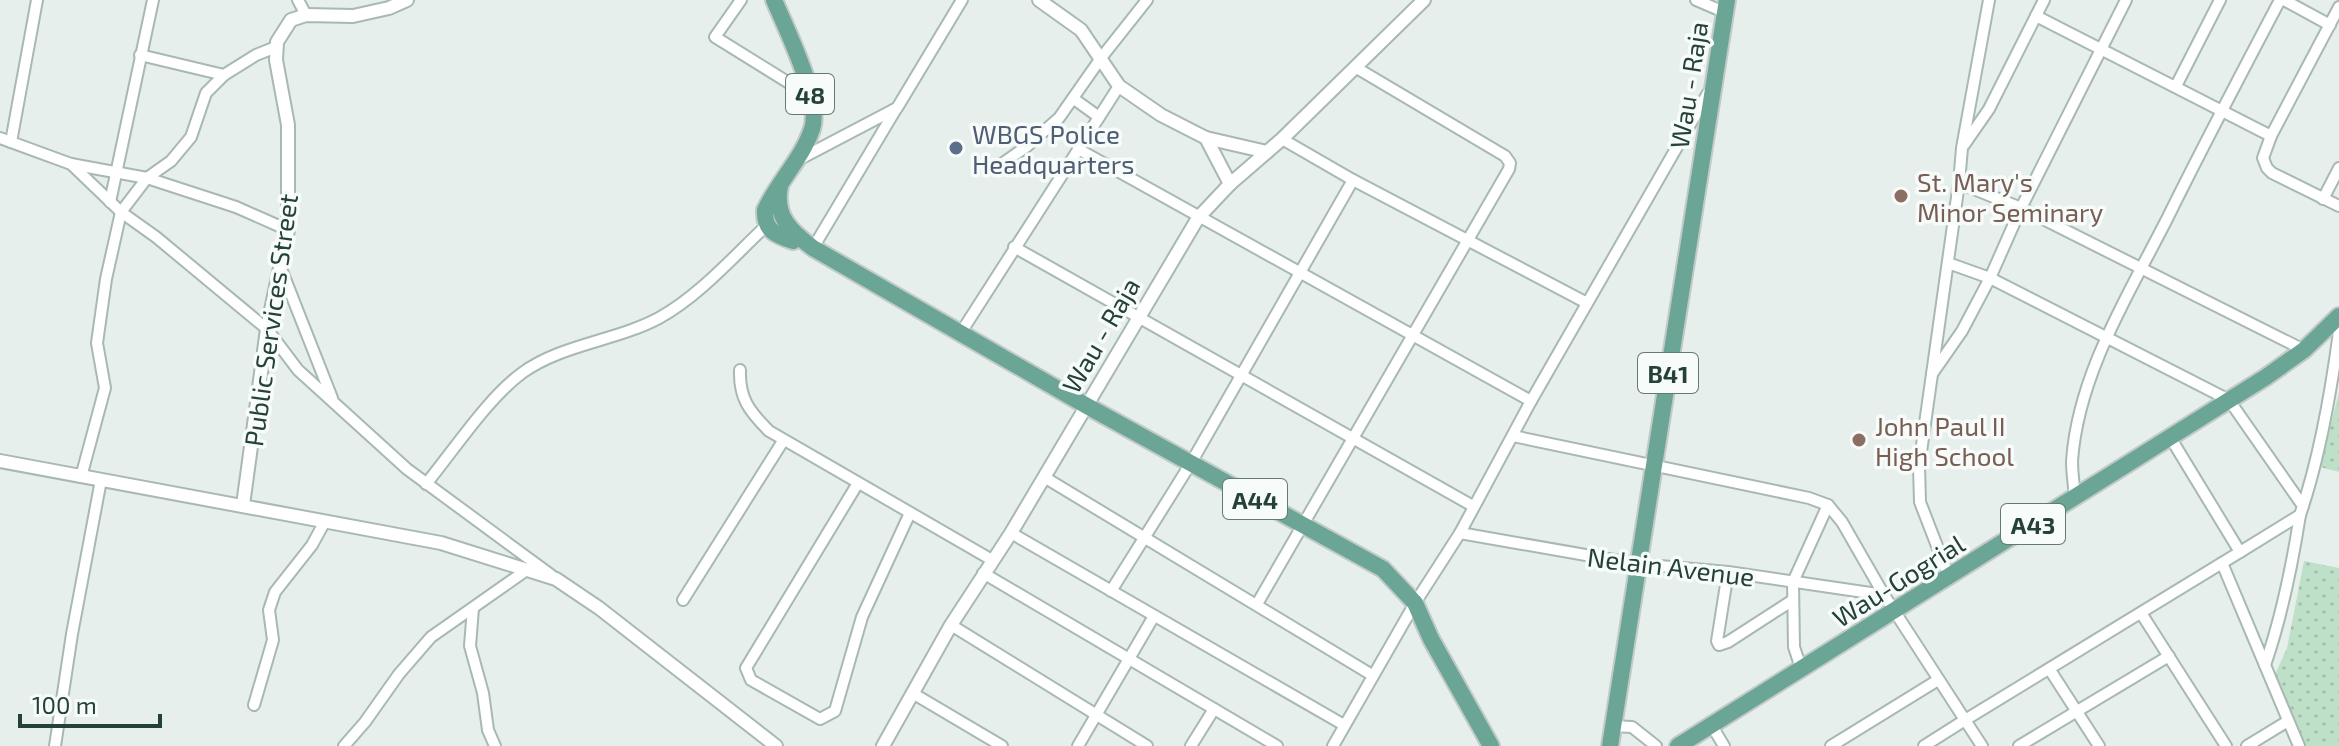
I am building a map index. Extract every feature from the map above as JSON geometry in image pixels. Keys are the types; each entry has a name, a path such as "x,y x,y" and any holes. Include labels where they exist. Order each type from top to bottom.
{"main road":[{"name":"48","path":"774,0 800,63 810,96 813,127 780,186"},
{"name":"Wau - Raja","path":"1610,746 1725,6"},
{"path":"766,226 765,210 780,186"},
{"path":"780,186 778,207 787,228 794,235"},
{"name":"A44","path":"766,226 777,235 793,241 794,235 960,334 1383,569 1415,603 1491,746"},
{"name":"Wau-Gogrial","path":"1678,746 2229,400 2304,350 2339,316"}],"street":[{"path":"37,0 6,140 71,164 147,178 236,207 288,230"},
{"path":"110,202 153,0"},
{"path":"298,0 306,15"},
{"path":"81,477 105,388 97,343 106,279 121,212 147,178 171,161 191,137 206,93 224,75 256,55 276,47 291,20 306,15 353,16 389,8 407,0"},
{"path":"741,0 715,37 810,96"},
{"path":"813,248 962,0"},
{"path":"1039,0 1081,30 1119,86 1161,115 1206,138 1267,152"},
{"path":"996,168 1045,131 1074,99 1101,58 1147,0"},
{"name":"Wau - Raja","path":"883,746 951,625 1011,533 1198,218 1424,0"},
{"path":"1696,0 1725,6"},
{"path":"1949,577 1920,502 1919,466 1962,148 1989,0"},
{"path":"1962,148 1989,109 2044,0"},
{"path":"1931,376 1962,331 1990,278 2021,208 2126,0"},
{"path":"2176,86 2220,0"},
{"path":"2075,497 2072,462 2078,421 2089,383 2108,336 2222,110 2282,0 2330,25"},
{"path":"2339,7 2271,136 2263,158 2267,168 2339,206"},
{"path":"2036,16 2271,136"},
{"name":"Public Services Street","path":"243,505 267,329 288,230 288,125 276,47"},
{"path":"140,55 224,75"},
{"path":"1257,604 1509,169 1509,160 1355,67"},
{"path":"960,334 1119,86"},
{"path":"1333,746 1372,675 1460,533 1531,401 1711,88"},
{"path":"1074,99 1099,117"},
{"path":"793,162 897,108"},
{"path":"1206,138 1230,184"},
{"path":"1282,139 1353,180 1587,303"},
{"path":"1078,149 1531,401"},
{"path":"71,164 121,212 267,329 298,370 426,484 599,608 776,746"},
{"path":"2323,199 2339,168"},
{"path":"1111,591 1191,463 1239,374 1353,180"},
{"path":"1959,183 2021,208 2304,350"},
{"path":"426,484 501,392 524,372 559,354 659,318 687,298 766,226"},
{"path":"1014,247 1473,506"},
{"path":"1948,263 1990,278 2229,400 2301,510"},
{"path":"280,266 335,404"},
{"path":"2265,665 2290,575 2339,332"},
{"path":"740,370 741,395 747,407 769,431 992,560"},
{"path":"1513,436 1809,498 1828,505 1842,522 1884,595 1982,746"},
{"path":"2170,437 2240,552"},
{"path":"683,600 783,441"},
{"path":"0,461 441,543 556,579"},
{"path":"1044,477 1372,675"},
{"path":"55,746 101,480"},
{"path":"858,483 746,668 751,680 820,719 835,711 862,617 910,513"},
{"path":"1801,668 1794,647 1793,582 1828,505"},
{"path":"1927,745 2240,552 2301,510"},
{"path":"254,705 273,640 269,610 275,592 312,545 324,523"},
{"path":"1011,533 1344,725"},
{"name":"Nelain Avenue","path":"1460,533 1637,564 1728,572 1884,595"},
{"path":"2222,563 2299,746"},
{"path":"344,746 431,637 528,569"},
{"path":"1728,572 1717,641 1719,645 1793,600"},
{"path":"983,573 1277,746"},
{"path":"473,608 470,646 483,693 488,730 495,746"},
{"path":"2141,613 2226,746"},
{"path":"1078,746 1154,616"},
{"path":"951,625 1147,746"},
{"path":"2019,746 2169,656"},
{"path":"2050,670 2099,746"},
{"path":"1831,746 1938,680"},
{"path":"914,694 1002,746"},
{"path":"1191,746 1214,709"},
{"path":"2247,746 2288,721"},
{"path":"1612,726 1632,727 1656,746"},
{"path":"1712,726 1724,746"}],"green space":[{"path":"2339,392 2339,472 2320,467"},
{"path":"2304,561 2339,568 2339,746 2306,746 2273,679 2287,648"}],"place":[{"name":"WBGS Police Headquarters","path":"956,148"},
{"name":"St. Mary's Minor Seminary","path":"1901,196"},
{"name":"John Paul II High School","path":"1859,440"}]}
